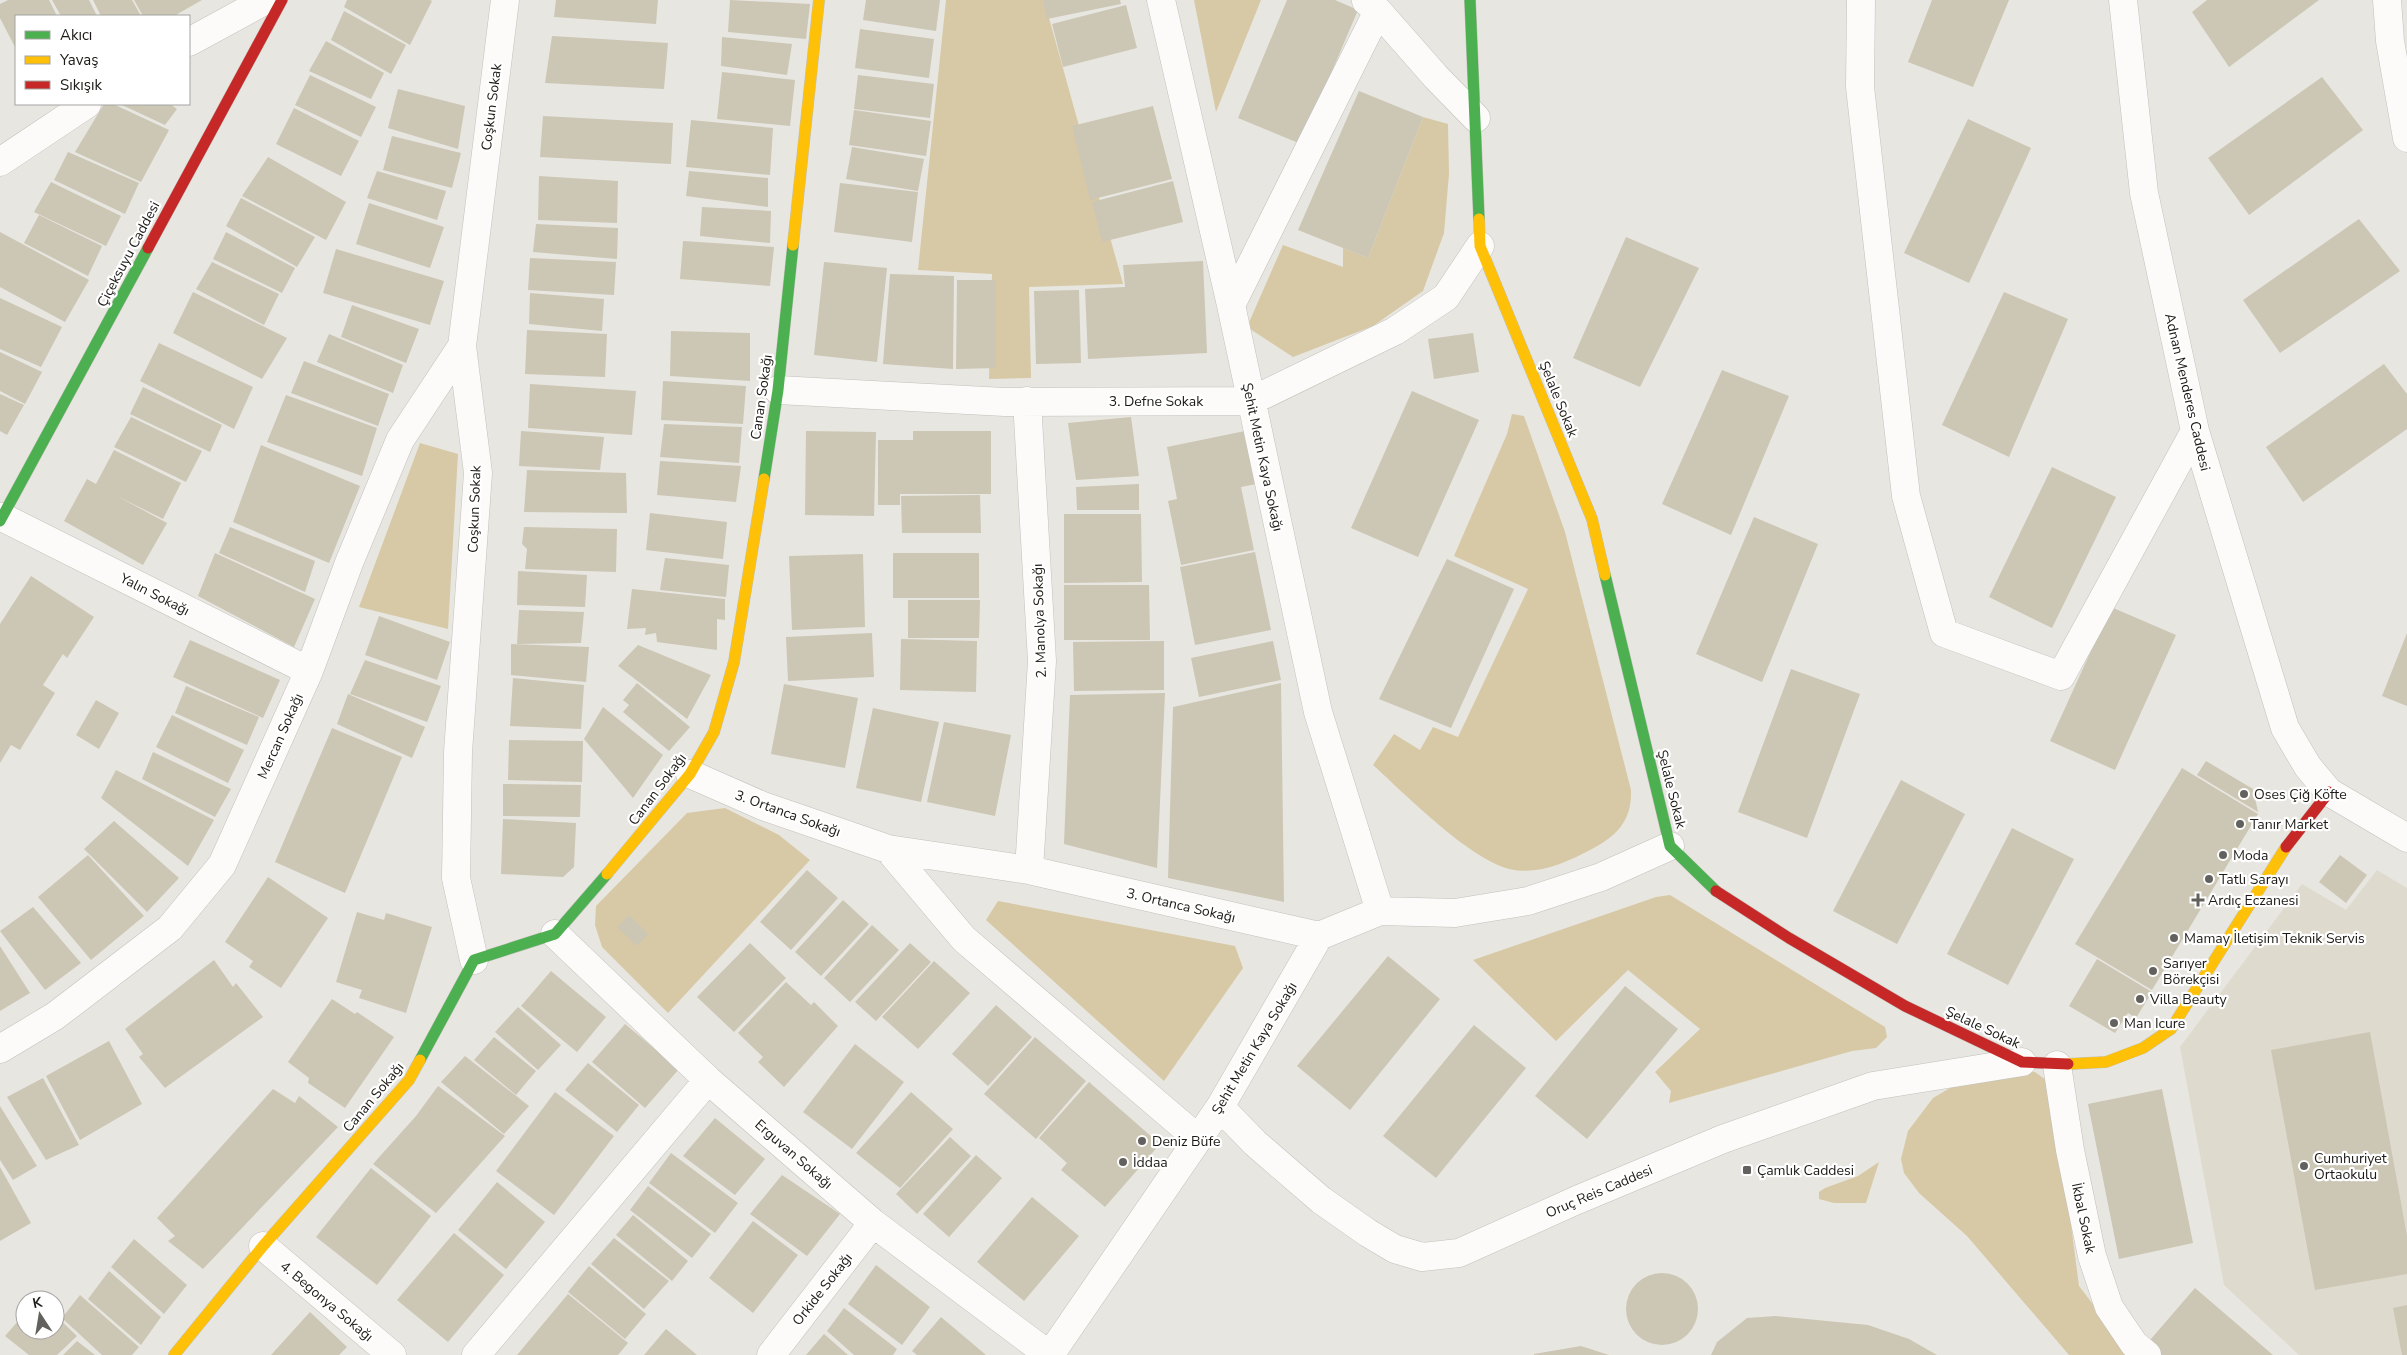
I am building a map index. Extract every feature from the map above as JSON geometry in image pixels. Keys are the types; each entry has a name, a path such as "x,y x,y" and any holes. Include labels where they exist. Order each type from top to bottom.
{"street":[{"path":"190,41 266,0"},
{"name":"Çiçeksuyu Caddesi","path":"1,519 282,0"},
{"name":"Coşkun Sokak","path":"474,960 456,878 458,752 478,473 462,346 505,0"},
{"name":"Canan Sokağı","path":"555,934 644,832 690,774 714,732 734,662 778,390 819,0"},
{"name":"Şehit Metin Kaya Sokağı","path":"1161,0 1231,305 1318,712 1380,911"},
{"name":"Şelale Sokak","path":"1470,0 1480,246 1592,519 1670,846 1711,888 1789,938 1905,1006 2022,1062 2057,1065 2106,1062 2143,1048 2171,1029 2277,859 2329,792"},
{"path":"1861,0 1860,87 1906,496 1944,633 2061,676 2195,431"},
{"name":"Adnan Menderes Caddesi","path":"2123,0 2144,193 2195,431 2285,728 2308,767 2329,792 2407,838"},
{"path":"2387,0 2390,41 2407,138"},
{"path":"1231,305 1372,5 1436,77 1476,118"},
{"path":"0,162 86,105"},
{"name":"3. Defne Sokak","path":"778,390 1027,401 1252,401 1395,331 1446,297 1480,246"},
{"name":"Mercan Sokağı","path":"0,1049 55,1016 170,928 222,865 309,671 349,563 400,440 462,346"},
{"name":"2. Manolya Sokağı","path":"1027,401 1042,661 1029,870"},
{"name":"Yalın Sokağı","path":"1,519 309,671"},
{"name":"3. Ortanca Sokağı","path":"690,774 762,806 888,849 1029,870 1319,936"},
{"path":"1319,936 1380,911 1455,913 1528,901 1601,877 1670,846"},
{"path":"888,849 964,938 1197,1138"},
{"path":"474,960 555,934"},
{"name":"Erguvan Sokağı","path":"555,934 708,1080 873,1222 1050,1355"},
{"name":"Şehit Metin Kaya Sokağı","path":"1050,1355 1220,1107 1319,936"},
{"name":"Canan Sokağı","path":"174,1355 263,1246 409,1080 474,960"},
{"name":"Oruç Reis Caddesi","path":"1220,1107 1255,1143 1322,1200 1368,1233 1396,1248 1422,1257 1459,1253 1577,1200 1724,1139 1873,1086 2022,1062"},
{"name":"İkbal Sokak","path":"2057,1065 2070,1150 2092,1256 2109,1307 2134,1344 2147,1355"},
{"path":"476,1355 708,1080"},
{"name":"Orkide Sokağı","path":"771,1355 873,1222"},
{"name":"4. Begonya Sokağı","path":"263,1246 392,1355"}],"shaded area":[{"path":"946,0 1044,0 1123,284 1029,287 1031,378 989,379 992,274 918,270"},
{"path":"1194,0 1261,0 1216,112"},
{"path":"1423,117 1448,124 1449,174 1444,233 1423,291 1373,326 1293,357 1247,327 1283,245 1343,267 1343,248 1368,258"},
{"path":"1512,414 1524,416 1565,532 1631,790 1631,801 1626,818 1622,826 1609,838 1573,859 1531,871 1509,869 1493,863 1475,852 1456,839 1419,808 1373,765 1394,734 1420,750 1433,727 1458,737 1528,589 1454,556 1507,434"},
{"path":"420,443 458,454 448,629 359,607"},
{"path":"725,808 779,835 810,860 668,1013 602,947 595,925 596,906 687,813"},
{"name":"Cumhuriyet Ortaokulu","path":"2377,870 2407,888 2407,1355 2299,1355 2224,1285 2180,1047 2302,884 2346,910"},
{"path":"1670,895 1885,1027 1887,1037 1876,1048 1852,1051 1669,1103 1671,1091 1655,1072 1700,1029 1628,970 1556,1041 1473,960 1656,897"},
{"path":"998,901 1235,946 1243,968 1164,1081 986,920"},
{"path":"2035,1072 2046,1080 2054,1094 2079,1286 2132,1355 2069,1355 1967,1236 1919,1193 1904,1173 1901,1159 1908,1131 1933,1098 1950,1088 1989,1075"},
{"path":"1879,1162 1866,1203 1834,1203 1819,1199 1819,1192 1825,1188 1858,1176"}],"building":[{"path":"8,0 49,0 56,15 15,15 15,47 0,18 0,4"},
{"path":"52,0 89,0 96,15 60,15"},
{"path":"93,0 132,0 140,15 100,15"},
{"path":"134,0 202,0 176,15 142,15"},
{"path":"347,0 432,1 410,45 344,7"},
{"path":"556,0 658,0 656,24 554,17"},
{"path":"730,0 810,4 806,39 728,32"},
{"path":"866,0 940,0 936,31 863,20"},
{"path":"1043,0 1120,0 1121,4 1047,19"},
{"path":"1287,0 1335,0 1358,10 1301,144 1238,118"},
{"path":"1932,0 2009,0 1973,87 1908,62"},
{"path":"2207,0 2319,0 2229,67 2192,12"},
{"path":"1126,5 1137,48 1063,67 1052,24"},
{"path":"344,11 406,45 391,74 331,40"},
{"path":"860,29 934,39 929,78 855,68"},
{"path":"552,36 668,43 664,89 545,83"},
{"path":"722,37 792,44 787,75 721,66"},
{"path":"326,41 384,73 371,99 309,71"},
{"path":"722,72 795,80 790,126 717,119"},
{"path":"310,75 376,107 361,137 295,105"},
{"path":"858,75 934,84 930,118 854,109"},
{"path":"2322,77 2363,130 2249,215 2208,158"},
{"path":"398,89 465,106 458,149 388,128"},
{"path":"1359,91 1423,117 1368,258 1298,230"},
{"path":"103,105 115,105 169,130 141,182 75,152"},
{"path":"122,105 171,105 177,109 165,125"},
{"path":"1153,106 1172,179 1090,200 1072,126"},
{"path":"294,108 359,141 341,176 276,144"},
{"path":"854,110 931,121 926,156 849,145"},
{"path":"543,116 673,123 671,164 540,157"},
{"path":"1968,119 2031,148 1969,283 1904,253"},
{"path":"691,120 773,128 770,175 686,167"},
{"path":"392,136 461,153 452,188 383,170"},
{"path":"852,147 924,159 918,191 846,179"},
{"path":"68,152 139,183 125,214 54,180"},
{"path":"268,157 346,202 326,240 242,196"},
{"path":"377,171 446,191 437,220 367,198"},
{"path":"689,171 768,178 768,207 686,196"},
{"path":"539,176 618,181 617,223 538,220"},
{"path":"1173,181 1183,222 1102,242 1092,202"},
{"path":"51,182 121,216 106,246 34,212"},
{"path":"840,183 918,192 912,242 834,232"},
{"path":"241,198 315,237 297,267 226,226"},
{"path":"369,203 444,227 430,268 356,244"},
{"path":"702,207 771,211 770,243 700,236"},
{"path":"39,215 102,246 88,276 24,243"},
{"path":"2359,219 2400,271 2280,353 2243,300"},
{"path":"536,224 618,228 617,259 533,252"},
{"path":"0,232 89,280 65,322 0,287"},
{"path":"226,232 295,268 282,293 213,259"},
{"path":"1626,237 1699,268 1640,387 1573,358"},
{"path":"683,241 774,247 770,286 680,279"},
{"path":"336,249 444,281 430,325 323,293"},
{"path":"530,258 616,262 614,295 528,290"},
{"path":"1203,261 1207,353 1088,359 1085,289 1125,287 1123,265"},
{"path":"212,262 279,294 264,325 196,289"},
{"path":"824,262 887,268 877,362 814,355"},
{"path":"890,274 954,276 953,369 883,364"},
{"path":"957,280 996,280 996,368 956,369"},
{"path":"1079,290 1081,363 1036,364 1034,291"},
{"path":"193,292 287,338 262,379 173,333"},
{"path":"2004,292 2068,319 2009,457 1942,425"},
{"path":"530,293 604,299 602,331 529,324"},
{"path":"0,298 62,327 41,367 0,349"},
{"path":"352,305 419,329 406,363 341,337"},
{"path":"527,330 607,334 605,377 525,374"},
{"path":"671,331 750,333 750,381 670,376"},
{"path":"1473,333 1479,372 1434,379 1428,339"},
{"path":"329,334 403,365 393,393 317,362"},
{"path":"159,343 253,387 234,429 140,381"},
{"path":"0,352 42,372 25,404 0,391"},
{"path":"304,361 389,394 378,426 291,393"},
{"path":"2384,364 2407,394 2407,429 2303,502 2266,447"},
{"path":"1722,370 1789,396 1731,535 1662,504"},
{"path":"663,381 746,386 743,424 661,420"},
{"path":"530,384 636,391 632,435 528,428"},
{"path":"143,387 222,425 210,452 130,414"},
{"path":"1412,391 1479,420 1418,557 1351,528"},
{"path":"0,394 24,405 7,435 0,431"},
{"path":"286,395 377,428 362,476 267,442"},
{"path":"131,417 202,451 186,482 114,447"},
{"path":"1131,417 1139,476 1076,480 1068,423"},
{"path":"664,424 742,427 739,463 660,457"},
{"path":"521,431 604,437 600,470 519,466"},
{"path":"806,431 876,432 874,516 805,515"},
{"path":"913,431 991,431 991,494 900,494 900,505 878,505 878,440 913,440"},
{"path":"1245,431 1256,484 1241,487 1254,550 1181,565 1168,501 1177,499 1167,447"},
{"path":"261,445 360,486 329,563 233,522"},
{"path":"114,450 181,483 163,519 117,496 167,523 143,565 64,521 87,479 96,484"},
{"path":"660,461 741,466 736,502 657,495"},
{"path":"2052,467 2116,497 2052,628 1989,597"},
{"path":"527,470 626,473 627,513 524,512"},
{"path":"1139,484 1139,510 1077,510 1076,487"},
{"path":"980,495 981,533 902,533 901,496"},
{"path":"650,513 727,522 723,559 646,550"},
{"path":"1064,514 1141,514 1142,582 1064,583"},
{"path":"1754,517 1818,544 1762,682 1696,654"},
{"path":"230,527 315,561 305,592 219,553"},
{"path":"524,527 617,529 616,572 525,569 527,549 522,544"},
{"path":"1255,552 1271,630 1195,645 1180,567"},
{"path":"215,553 315,599 294,647 198,596"},
{"path":"893,553 979,553 979,598 893,598"},
{"path":"863,554 865,627 792,630 789,556"},
{"path":"665,558 729,565 726,597 660,590"},
{"path":"1447,559 1514,589 1451,728 1379,699"},
{"path":"518,571 587,575 585,607 517,605"},
{"path":"31,576 94,617 67,658 63,654 43,685 55,693 20,750 11,745 0,763 0,624"},
{"path":"1064,585 1149,585 1150,640 1064,640"},
{"path":"632,589 725,599 725,620 717,619 717,650 657,642 656,633 645,635 646,628 627,629"},
{"path":"908,600 980,600 979,638 908,638"},
{"path":"2111,607 2176,635 2115,770 2050,741"},
{"path":"519,610 584,612 581,643 517,644"},
{"path":"379,616 450,642 437,680 365,655"},
{"path":"872,633 874,677 788,681 786,637"},
{"path":"2407,633 2407,706 2382,696"},
{"path":"901,639 977,641 976,692 900,690"},
{"path":"190,640 280,680 263,718 173,677"},
{"path":"1164,641 1164,690 1074,691 1073,642"},
{"path":"1273,641 1281,680 1199,697 1191,658"},
{"path":"511,644 589,647 586,682 511,675"},
{"path":"638,645 711,675 687,719 618,666"},
{"path":"365,660 441,686 427,722 350,694"},
{"path":"1791,669 1860,694 1807,838 1738,812"},
{"path":"513,678 584,685 581,729 510,726"},
{"path":"637,683 690,727 669,751 623,712 629,705 623,700"},
{"path":"1281,683 1284,902 1168,878 1173,707"},
{"path":"784,684 858,698 845,768 771,754"},
{"path":"186,686 259,717 247,745 175,713"},
{"path":"1165,693 1157,868 1064,844 1070,695"},
{"path":"348,694 425,727 412,758 337,724"},
{"path":"96,700 119,713 99,749 76,735"},
{"path":"603,707 663,755 633,798 584,739"},
{"path":"873,708 939,722 921,802 856,788"},
{"path":"172,715 244,750 228,783 156,747"},
{"path":"944,722 1011,735 995,816 927,802"},
{"path":"332,728 402,757 345,893 275,862"},
{"path":"509,740 583,741 582,782 508,780"},
{"path":"153,752 231,789 215,817 142,779"},
{"path":"2206,761 2253,789 2258,812 2197,775"},
{"path":"2182,768 2258,814 2152,990 2075,944"},
{"path":"116,770 214,820 188,866 101,798"},
{"path":"1901,780 1965,814 1897,944 1833,911"},
{"path":"503,784 581,785 580,817 503,816"},
{"path":"503,819 576,823 574,867 563,877 501,874"},
{"path":"114,821 179,878 147,912 84,849"},
{"path":"2012,828 2074,859 2008,985 1947,954"},
{"path":"88,855 144,916 91,960 38,897"},
{"path":"2340,855 2367,875 2346,903 2319,882"},
{"path":"807,870 838,898 791,950 760,922"},
{"path":"268,877 328,918 281,988 249,967 253,961 225,942"},
{"path":"843,900 869,924 821,976 795,952"},
{"path":"33,907 81,963 45,990 0,931"},
{"path":"357,912 384,920 386,913 432,927 406,1013 359,998 362,990 336,982"},
{"path":"629,915 648,934 637,946 617,927"},
{"path":"872,925 899,950 850,1002 824,978"},
{"path":"750,943 786,978 734,1032 697,997"},
{"path":"910,943 931,962 876,1021 855,1002"},
{"path":"0,946 30,993 0,1011"},
{"path":"1388,956 1440,999 1350,1110 1297,1066"},
{"path":"2097,959 2152,992 2136,1018 2128,1013 2115,1033 2069,1006"},
{"path":"214,960 233,987 236,983 263,1017 165,1088 139,1057 143,1054 125,1029"},
{"path":"934,961 970,993 918,1049 882,1017"},
{"path":"551,971 606,1017 577,1052 521,1006"},
{"path":"786,982 811,1005 805,1012 814,1002 838,1026 784,1087 758,1062 763,1057 738,1033"},
{"path":"1625,986 1678,1029 1587,1139 1535,1096"},
{"path":"332,999 355,1014 357,1012 394,1037 345,1108 308,1083 309,1078 288,1062"},
{"path":"996,1005 1032,1037 988,1086 952,1054"},
{"path":"518,1007 561,1045 538,1070 495,1032"},
{"path":"625,1024 679,1069 645,1108 592,1062"},
{"path":"1474,1025 1526,1068 1436,1178 1383,1136"},
{"path":"2370,1032 2407,1236 2407,1274 2315,1290 2271,1050"},
{"path":"494,1037 536,1071 516,1095 474,1060"},
{"path":"1035,1037 1086,1081 1036,1139 984,1094"},
{"path":"109,1041 142,1104 80,1140 46,1076"},
{"path":"855,1044 904,1082 852,1149 803,1112"},
{"path":"465,1056 529,1106 504,1134 441,1082"},
{"path":"588,1063 639,1105 617,1132 565,1090"},
{"path":"43,1078 79,1145 46,1160 7,1097"},
{"path":"1089,1082 1160,1144 1105,1207 1061,1170 1067,1163 1039,1138"},
{"path":"438,1086 505,1136 436,1213 373,1164 416,1116"},
{"path":"273,1089 295,1103 299,1096 338,1127 203,1269 168,1241 175,1236 157,1218"},
{"path":"2162,1089 2193,1243 2119,1259 2088,1104"},
{"path":"555,1092 614,1136 554,1215 496,1171"},
{"path":"911,1092 953,1129 900,1188 856,1153"},
{"path":"0,1106 37,1166 13,1180 0,1160"},
{"path":"715,1118 765,1159 735,1195 683,1156"},
{"path":"950,1137 971,1156 917,1214 896,1194"},
{"path":"671,1153 738,1203 715,1233 649,1183"},
{"path":"976,1155 1002,1178 949,1237 923,1214"},
{"path":"0,1167 31,1223 0,1241"},
{"path":"371,1168 431,1216 377,1285 316,1237"},
{"path":"782,1175 840,1214 807,1256 750,1214"},
{"path":"497,1182 545,1222 506,1269 458,1230"},
{"path":"648,1186 711,1234 692,1258 630,1210"},
{"path":"1032,1197 1079,1236 1024,1301 977,1262"},
{"path":"633,1215 688,1261 672,1281 616,1235"},
{"path":"753,1221 798,1255 753,1313 709,1278"},
{"path":"454,1233 504,1275 448,1342 397,1300"},
{"path":"614,1238 669,1281 644,1309 591,1264"},
{"path":"134,1239 187,1285 164,1314 111,1267"},
{"path":"876,1265 930,1307 902,1345 848,1304"},
{"path":"589,1266 646,1314 625,1339 568,1292"},
{"path":"109,1271 161,1317 141,1345 88,1299"},
{"path":"1662,1273 1682,1279 1692,1289 1698,1309 1692,1329 1682,1339 1662,1345 1642,1339 1632,1329 1626,1309 1632,1289 1642,1279"},
{"path":"2195,1288 2273,1355 2154,1355 2144,1347"},
{"path":"568,1294 628,1343 618,1355 517,1355"},
{"path":"80,1295 139,1347 132,1355 102,1355 65,1321 65,1314"},
{"path":"2407,1305 2407,1355 2402,1355 2393,1308"},
{"path":"844,1308 897,1349 893,1355 854,1355 827,1331"},
{"path":"310,1312 347,1347 339,1355 271,1355"},
{"path":"1776,1316 1868,1325 1909,1339 1937,1355 1711,1355 1717,1342 1747,1318"},
{"path":"941,1317 986,1355 917,1355 912,1351"},
{"path":"15,1324 15,1340 65,1340 65,1325 77,1336 57,1355 29,1355 5,1336"},
{"path":"666,1329 697,1355 644,1355"},
{"path":"824,1334 848,1355 806,1355"},
{"path":"77,1341 95,1355 63,1355"},
{"path":"1581,1346 1609,1355 1534,1355 1534,1354"}],"traffic: fast":[{"path":"1470,0 1479,219"},
{"path":"764,479 778,390 793,245"},
{"path":"0,521 148,248"},
{"path":"1605,575 1670,846 1716,891"},
{"path":"420,1060 474,960 555,934 607,874"}],"traffic: slow":[{"path":"793,245 819,0"},
{"path":"1479,219 1480,246 1592,519 1605,575"},
{"path":"607,874 690,774 714,732 734,662 764,479"},
{"path":"2068,1064 2106,1062 2143,1048 2171,1029 2286,847"},
{"path":"174,1355 263,1246 409,1080 420,1060"}],"traffic: jam":[{"path":"148,248 282,0"},
{"path":"2286,847 2329,792"},
{"path":"1716,891 1789,938 1905,1006 2022,1062 2068,1064"}],"place":[{"name":"Oses Çiğ Köfte","path":"2244,794"},
{"name":"Tanır Market","path":"2240,824"},
{"name":"Moda","path":"2223,855"},
{"name":"Tatlı Sarayı","path":"2209,879"},
{"name":"Ardıç Eczanesi","path":"2198,900"},
{"name":"Mamay İletişim Teknik Servis","path":"2174,938"},
{"name":"Sarıyer Börekçisi","path":"2153,971"},
{"name":"Villa Beauty","path":"2140,999"},
{"name":"Man Icure","path":"2114,1023"},
{"name":"Deniz Büfe","path":"1142,1141"},
{"name":"İddaa","path":"1123,1162"},
{"name":"Cumhuriyet Ortaokulu","path":"2304,1166"},
{"name":"Çamlık Caddesi","path":"1747,1170"}]}
